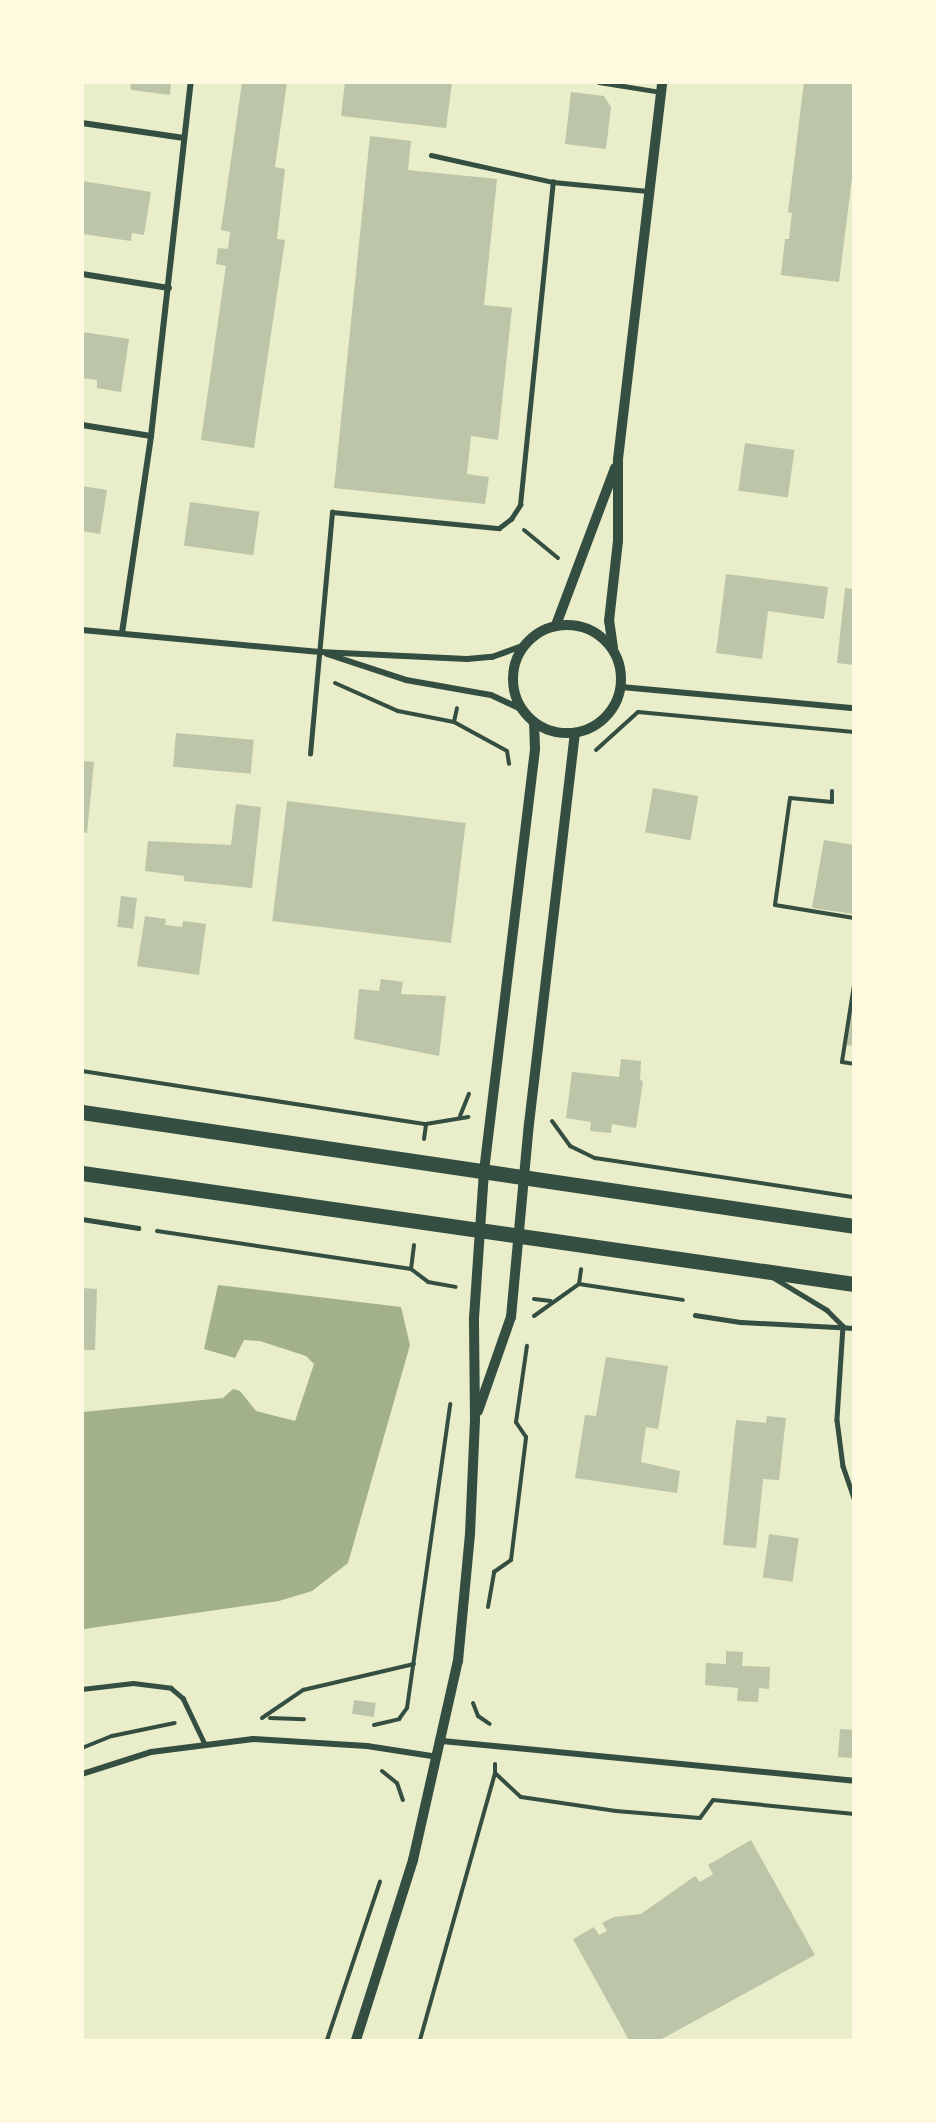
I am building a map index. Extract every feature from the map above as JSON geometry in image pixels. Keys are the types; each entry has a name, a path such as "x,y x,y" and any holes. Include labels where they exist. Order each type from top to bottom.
{"main road":[{"path":"82,1112 854,1226"},
{"path":"82,1173 854,1284"}],"street":[{"path":"122,633 151,436 191,82"},
{"path":"320,652 406,680 491,695 521,709 534,723 560,733 575,733 603,720 615,705 621,687 620,666 613,648 609,621 618,541 618,459 661,87"},
{"path":"82,123 184,138"},
{"path":"82,274 169,288"},
{"path":"82,425 151,436"},
{"path":"556,625 618,459"},
{"path":"82,630 320,652 467,659 492,657 522,646 538,632 556,625 578,626 597,633 613,648"},
{"path":"521,709 512,681 522,646"},
{"path":"621,687 854,708"},
{"path":"356,2040 413,1860 442,1741 466,1594 475,1420 474,1318 484,1171 531,777 534,723"},
{"path":"475,1420 511,1317 521,1237 524,1176 575,733"},
{"path":"82,1774 151,1752 204,1742 305,1740 438,1757"},
{"path":"442,1741 854,1781"}],"lane":[{"path":"599,82 661,87"},
{"path":"431,155 553,182 648,191"},
{"path":"310,754 332,512 499,528 511,519 520,505 553,182"},
{"path":"82,1219 138,1228"},
{"path":"763,1271 827,1310 843,1326 837,1420 843,1466 854,1498"},
{"path":"695,1315 741,1322 854,1328"},
{"path":"82,1689 133,1683 171,1688 183,1698 204,1742"}],"path":[{"path":"511,519 563,562"},
{"path":"318,675 398,711 454,722 507,751 510,773 531,777"},
{"path":"591,754 638,712 854,732"},
{"path":"832,791 832,802 790,798 775,905 854,918"},
{"path":"854,985 842,1062 854,1064"},
{"path":"82,1071 426,1124"},
{"path":"551,1117 570,1146 595,1158 854,1197"},
{"path":"138,1228 411,1269"},
{"path":"531,1320 551,1301 579,1284 698,1302 695,1315"},
{"path":"455,1286 455,1298"},
{"path":"486,1619 494,1572 510,1560 526,1437 516,1422 528,1341"},
{"path":"369,1725 386,1725 399,1719 407,1708 452,1392"},
{"path":"262,1718 303,1690 414,1664"},
{"path":"420,2040 495,1773 497,1726 478,1716 472,1701"},
{"path":"374,1770 384,1771 397,1783 403,1798 401,1808"},
{"path":"495,1773 521,1797 616,1811 700,1818 712,1800 854,1814"},
{"path":"327,2040 381,1877"}],"shaded area":[{"path":"218,1285 401,1307 410,1345 348,1563 312,1591 279,1601 84,1629 83,1412 223,1398 233,1389 240,1391 256,1411 295,1421 314,1364 306,1356 260,1341 244,1340 235,1358 204,1349"}],"building":[{"path":"130,82 171,82 170,95 131,90"},
{"path":"242,82 287,82 275,167 285,169 277,239 285,240 254,448 201,440 226,266 216,264 218,248 228,249 230,232 221,230"},
{"path":"345,82 452,82 446,128 341,116"},
{"path":"804,82 854,82 854,162 839,282 781,275 785,239 789,239 792,213 788,212"},
{"path":"571,92 604,96 611,107 606,149 565,144"},
{"path":"370,136 411,141 408,170 497,179 484,305 512,308 498,440 471,436 467,474 489,477 485,504 334,488"},
{"path":"82,181 151,192 144,235 132,233 131,241 83,234"},
{"path":"82,332 129,339 121,392 97,388 97,380 82,378"},
{"path":"745,443 795,450 788,497 738,491"},
{"path":"82,486 107,490 100,534 82,531"},
{"path":"190,502 259,512 253,555 184,546"},
{"path":"726,574 828,587 824,619 768,611 762,659 716,653"},
{"path":"845,588 854,589 854,665 837,663"},
{"path":"176,733 254,740 251,774 173,767"},
{"path":"82,761 94,762 87,833 82,832"},
{"path":"653,788 698,796 690,840 645,832"},
{"path":"287,801 466,823 451,943 272,921"},
{"path":"236,804 261,807 252,888 184,881 184,876 145,871 148,841 231,845"},
{"path":"824,840 854,845 854,914 812,908"},
{"path":"121,896 137,898 133,929 117,927"},
{"path":"145,916 166,919 165,925 182,927 183,921 206,924 199,975 137,966"},
{"path":"381,979 403,982 401,994 446,996 439,1056 354,1039 359,989 379,991"},
{"path":"852,1006 854,1006 854,1046 846,1045"},
{"path":"621,1059 641,1061 640,1080 643,1081 636,1128 612,1124 611,1133 590,1131 591,1122 566,1118 572,1072 619,1077"},
{"path":"82,1288 97,1289 95,1350 82,1350"},
{"path":"606,1357 668,1366 658,1429 646,1427 641,1462 680,1471 677,1493 575,1478 585,1415 596,1416"},
{"path":"767,1416 786,1418 779,1480 763,1479 756,1548 723,1545 736,1420 766,1423"},
{"path":"769,1534 799,1538 793,1582 763,1578"},
{"path":"726,1651 743,1652 742,1666 770,1667 769,1689 759,1688 758,1702 737,1701 738,1688 705,1685 706,1663 726,1664"},
{"path":"354,1700 376,1703 374,1717 352,1714"},
{"path":"840,1729 854,1730 852,1758 838,1757"},
{"path":"751,1840 815,1955 660,2040 629,2040 573,1939 594,1927 599,1935 607,1931 602,1923 614,1917 641,1914 695,1876 700,1882 713,1874 708,1865"}]}
